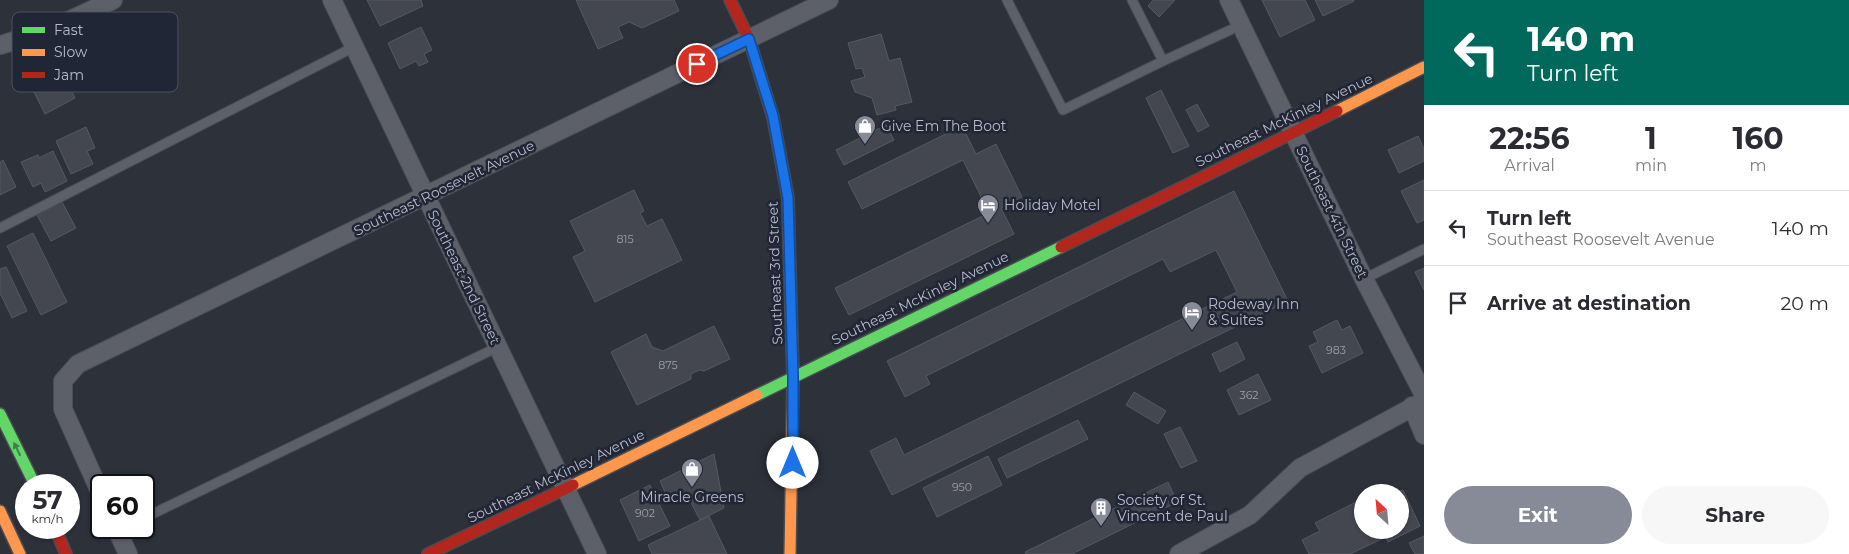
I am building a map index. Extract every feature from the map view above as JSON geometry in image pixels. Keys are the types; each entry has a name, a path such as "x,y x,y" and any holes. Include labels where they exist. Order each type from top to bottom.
{"main road":[{"name":"Southeast 3rd Street","path":"730,0 749,39 773,116 788,198 793,377 790,554"},
{"name":"Southeast McKinley Avenue","path":"428,554 1294,133 1424,67"},
{"path":"0,414 30,474"},
{"path":"0,511 20,554"},
{"path":"60,539 66,554"}],"street":[{"path":"88,12 113,0"},
{"name":"Southeast 2nd Street","path":"332,0 597,554"},
{"name":"Southeast Roosevelt Avenue","path":"92,474 63,409 62,382 78,364 830,0"},
{"name":"Southeast 4th Street","path":"1229,0 1364,279 1420,400 1424,435"},
{"path":"0,45 12,41"},
{"path":"1179,554 1250,515 1300,468 1420,400"},
{"path":"123,539 128,554"}],"lane":[{"path":"1007,0 1062,110 1163,60 1241,25"},
{"path":"1132,0 1163,60"},
{"path":"0,228 354,47"},
{"path":"1364,279 1424,249"},
{"path":"155,513 498,347"}],"building":[{"path":"367,0 421,0 423,6 380,26"},
{"path":"576,0 674,0 679,11 642,28 629,22 618,27 623,38 598,49"},
{"path":"1153,0 1175,0 1159,17 1148,6"},
{"path":"1262,0 1305,0 1315,20 1280,37"},
{"path":"1315,0 1354,0 1354,1 1323,16"},
{"path":"421,27 432,50 424,54 428,62 419,66 416,61 400,69 388,43"},
{"path":"881,34 889,61 900,58 912,102 895,106 896,110 877,115 872,98 855,92 851,81 865,77 862,68 856,69 848,43"},
{"path":"1161,90 1189,146 1173,153 1146,98"},
{"path":"34,92 72,92 75,98 45,114"},
{"path":"1197,104 1209,126 1198,132 1186,110"},
{"name":"Give Em The Boot","path":"886,125 894,140 844,165 836,150"},
{"name":"Holiday Motel","path":"962,126 976,154 996,144 1022,197 1001,208 1014,234 849,315 835,288 989,213 963,160 862,209 848,182"},
{"path":"86,127 95,148 87,151 93,164 71,174 56,141"},
{"path":"1418,136 1424,149 1424,161 1399,173 1388,150"},
{"path":"53,151 67,181 45,192 41,183 33,187 21,162 38,155 39,158"},
{"path":"3,160 16,187 0,195 0,162"},
{"path":"1424,180 1424,220 1417,223 1401,191"},
{"path":"634,190 644,211 640,213 647,226 662,219 682,260 595,302 573,257 585,251 570,221"},
{"name":"Rodeway Inn & Suites","path":"1234,191 1288,301 892,495 870,451 896,438 904,455 1237,292 1216,250 1170,272 1163,259 926,376 930,384 905,397 887,361"},
{"path":"62,202 76,228 51,241 37,215"},
{"path":"33,233 67,302 41,315 7,246"},
{"path":"6,267 27,311 12,318 0,293 0,269"},
{"path":"1424,268 1424,290 1415,272"},
{"path":"1337,320 1342,330 1350,326 1363,353 1322,373 1309,346 1318,342 1313,332"},
{"path":"714,326 730,359 704,371 699,370 691,374 691,379 637,405 611,352 646,334 652,347 663,351"},
{"path":"1237,342 1245,359 1220,372 1212,354"},
{"path":"1258,374 1271,400 1239,415 1227,390"},
{"path":"1134,392 1166,411 1158,424 1126,405"},
{"path":"1078,420 1088,439 1007,478 998,459"},
{"name":"Society of St. Vincent de Paul","path":"1180,427 1197,461 1181,468 1164,434"},
{"name":"Miracle Greens","path":"714,454 724,508 700,520 687,495 670,503 660,481"},
{"path":"988,456 1002,485 937,517 923,488"},
{"name":"Society of St. Vincent de Paul","path":"1168,482 1177,502 1072,554 1026,554 1025,552"},
{"path":"650,485 670,526 639,541 620,500"},
{"path":"1354,503 1354,539 1382,539 1350,554 1309,554 1302,540 1320,531 1315,523"},
{"path":"1409,503 1420,526 1409,532"},
{"path":"709,516 727,554 652,554 648,545"},
{"path":"1424,536 1424,554 1415,554 1409,543"}],"traffic: fast":[{"path":"757,395 1061,247"},
{"path":"0,414 30,474"}],"traffic: slow":[{"path":"1337,111 1424,67"},
{"path":"789,238 793,377 790,554"},
{"path":"573,485 757,395"},
{"path":"0,511 20,554"}],"traffic: jam":[{"path":"730,0 749,39 773,117 788,198 789,238"},
{"path":"1061,247 1337,111"},
{"path":"428,554 573,485"},
{"path":"60,539 66,554"}],"place":[{"name":"Give Em The Boot","path":"865,145"},
{"name":"Holiday Motel","path":"988,224"},
{"name":"Rodeway Inn & Suites","path":"1192,331"},
{"name":"Miracle Greens","path":"692,488"},
{"name":"Society of St. Vincent de Paul","path":"1101,527"}],"route":[{"path":"697,64 749,39 773,116 788,198 793,377 793,463"}]}
